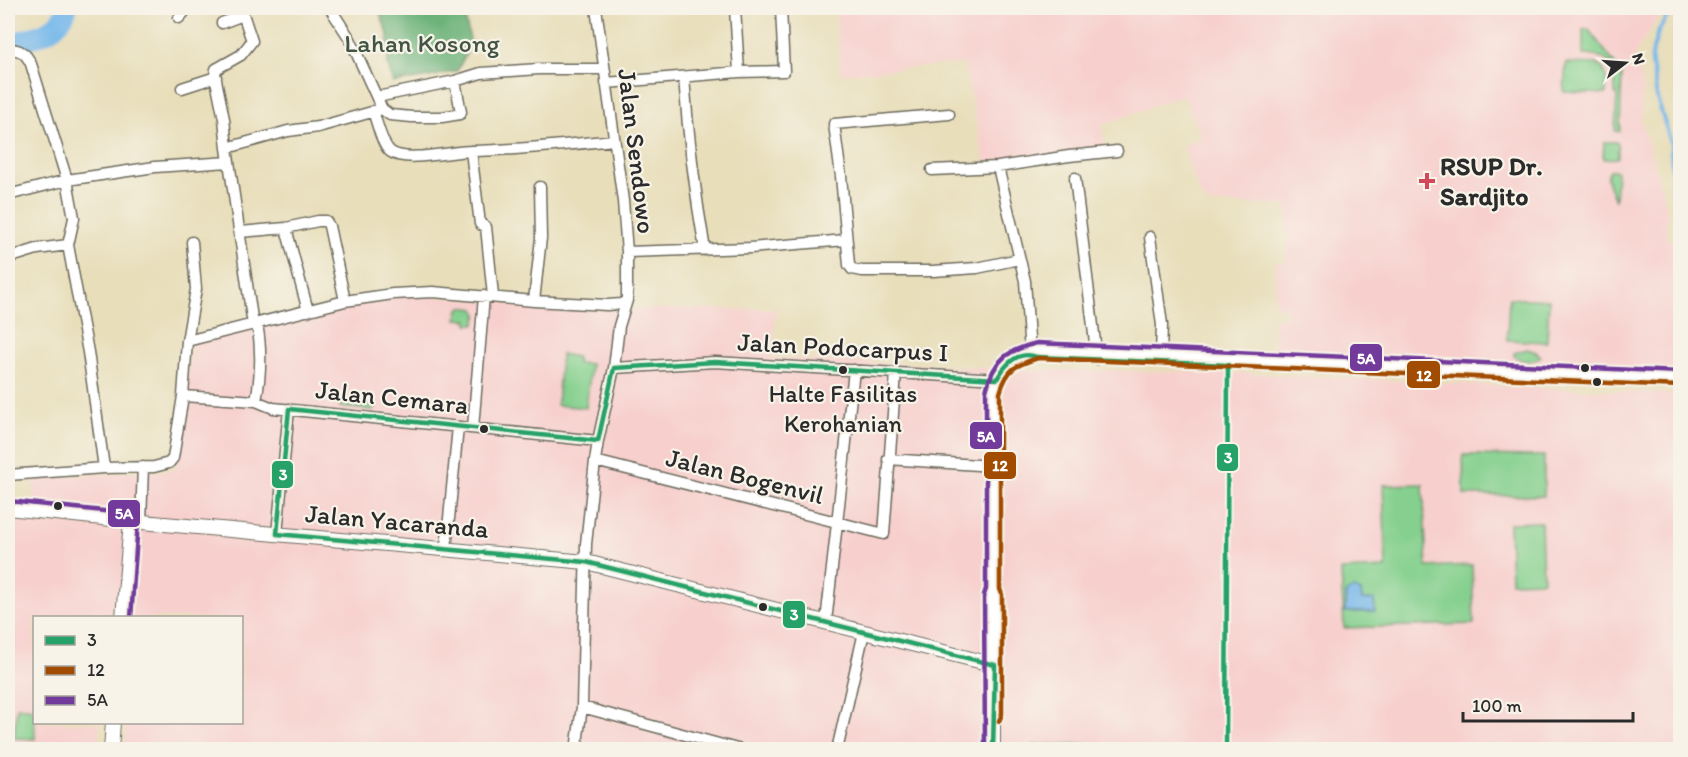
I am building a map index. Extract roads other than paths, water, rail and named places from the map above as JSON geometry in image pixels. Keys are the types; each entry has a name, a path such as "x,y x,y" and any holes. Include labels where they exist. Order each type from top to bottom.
{"street":[{"path":"179,18 188,8"},
{"path":"330,8 350,39 376,97 386,147 393,154 413,157 614,140"},
{"name":"Jalan Sendowo","path":"576,750 582,707 586,544 595,461 614,368 619,326 627,300 627,252 623,201 596,8"},
{"path":"735,8 739,72"},
{"path":"606,82 784,70 781,8"},
{"path":"222,23 242,11 252,41 242,55 216,69 216,77 261,355 256,401"},
{"path":"8,49 21,51 31,64 67,180 74,218 68,245 88,352 104,468"},
{"path":"376,97 481,73 539,69 604,69"},
{"path":"182,88 216,77"},
{"path":"684,77 695,195 705,250"},
{"path":"227,148 288,131 318,127 378,110 390,115 412,117 442,117 460,114 454,81"},
{"path":"949,114 834,124 849,265 856,270 933,271 1019,259"},
{"path":"471,151 480,224 486,227 488,296 473,428"},
{"path":"932,170 998,167 1117,151"},
{"path":"8,195 67,180 155,167 229,162"},
{"path":"998,167 1025,281 1030,353"},
{"path":"1075,178 1096,356"},
{"path":"534,301 541,237 540,187"},
{"path":"240,232 286,228 324,220 327,222 345,301"},
{"path":"286,228 308,311"},
{"path":"1150,237 1162,325 1161,355"},
{"path":"627,252 705,250 846,240"},
{"path":"8,475 143,467 170,463 173,458 183,396 187,341 196,289 192,242"},
{"path":"8,258 37,249 68,245"},
{"path":"187,341 345,301 411,292 607,305 622,304 627,300"},
{"path":"607,305 616,314 619,326"},
{"path":"993,750 991,595 993,590 993,392 1003,368 1012,359 1037,350 1096,356 1623,380 1680,379"},
{"path":"1124,357 1161,355 1228,362"},
{"name":"Jalan Podocarpus I","path":"614,368 715,362 997,379"},
{"path":"826,622 854,370"},
{"path":"896,373 888,459 993,466"},
{"path":"1623,380 1680,387"},
{"name":"Jalan Cemara","path":"183,396 256,401 273,408 289,410 598,441"},
{"path":"277,534 289,410"},
{"path":"446,549 458,426"},
{"name":"Jalan Bogenvil","path":"595,461 884,534 890,467 888,459"},
{"path":"123,616 143,467"},
{"name":"Jalan Yacaranda","path":"8,508 586,562 993,664"},
{"path":"837,750 864,632"},
{"path":"582,707 741,750"},
{"path":"111,750 113,724"}],"water":[{"path":"1353,588 1361,592 1362,600 1374,600 1375,612 1345,612 1346,593"}],"waterway":[{"path":"8,44 43,34 57,24 67,8"},
{"path":"1672,8 1658,32 1651,56 1657,98 1671,143 1673,192 1680,203"}],"place":[{"name":"RSUP Dr. Sardjito","path":"1427,181"},
{"name":"Halte Fasilitas Kerohanian","path":"843,370"}],"park label":[{"name":"Lahan Kosong","path":"422,43"}]}
